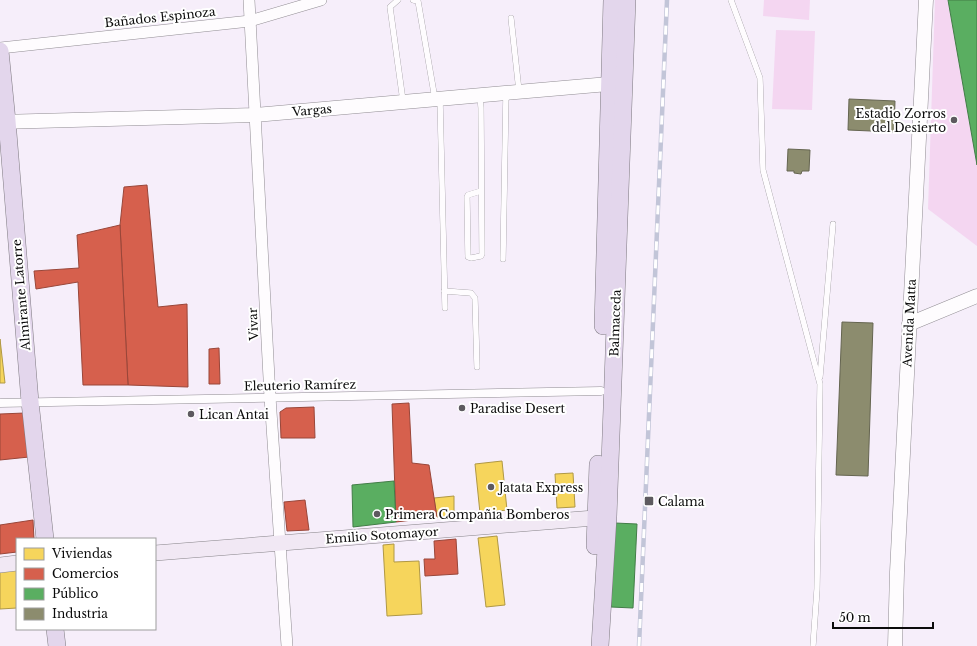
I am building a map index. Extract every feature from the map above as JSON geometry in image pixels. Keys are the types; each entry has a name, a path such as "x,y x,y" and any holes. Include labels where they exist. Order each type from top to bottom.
{"main road":[{"name":"Balmaceda","path":"600,646 602,518 616,83 612,0"},
{"name":"Balmaceda","path":"590,646 602,518 601,391 616,83 627,0"},
{"name":"Almirante Latorre","path":"0,49 4,122 30,402 45,538"},
{"name":"Emilio Sotomayor","path":"156,552 602,518"},
{"path":"0,565 16,564"},
{"path":"55,630 57,646"}],"street":[{"name":"Vivar","path":"249,0 270,397 287,646"},
{"name":"Bañados Espinoza","path":"0,49 250,21 321,0"},
{"name":"Avenida Matta","path":"895,646 909,324 926,0"},
{"name":"Vargas","path":"4,122 255,116 616,83"},
{"path":"909,324 977,296"},
{"name":"Eleuterio Ramírez","path":"0,403 601,391"}],"lane":[{"path":"398,0 390,7 403,102"},
{"path":"414,0 418,1 437,99 445,308"},
{"path":"731,0 760,78 763,170 820,384"},
{"path":"503,259 513,92 511,18"},
{"path":"480,95 482,254 481,256 471,258 468,257 467,197 468,195 481,191"},
{"path":"813,646 816,589 820,384 833,224"},
{"path":"444,291 472,293 475,298 477,367"}],"shaded area":[{"path":"764,0 810,0 809,20 763,16"},
{"name":"Estadio Zorros del Desierto","path":"935,0 977,0 977,246 928,209"},
{"path":"776,30 815,31 812,110 772,109"}],"building: Viviendas":[{"path":"0,339 5,383 0,383"},
{"name":"Jatata Express","path":"502,461 507,510 480,513 475,464"},
{"path":"573,473 575,507 557,508 555,474"},
{"path":"454,496 454,517 437,517 434,498"},
{"path":"497,536 505,605 486,607 478,538"},
{"path":"394,544 394,562 419,561 422,614 387,616 383,545"},
{"path":"16,569 16,608 0,609 0,570"}],"building: Comercios":[{"path":"147,185 158,307 187,304 188,387 128,385 120,225 124,187"},
{"path":"120,225 128,385 83,385 78,282 36,289 34,271 79,268 77,235"},
{"path":"219,348 220,384 209,384 209,349"},
{"path":"409,403 412,463 429,465 437,517 396,522 392,404"},
{"path":"314,407 315,438 281,438 280,412 286,408"},
{"path":"25,413 29,457 0,460 0,414"},
{"path":"305,500 309,530 287,531 284,502"},
{"path":"33,520 34,538 16,538 16,552 0,554 0,525"},
{"path":"456,539 458,574 425,576 424,559 435,559 434,541"}],"building: Público":[{"path":"948,0 977,0 977,165"},
{"path":"394,481 396,522 353,527 352,485"},
{"path":"615,523 637,524 633,608 611,607"}],"building: Industria":[{"path":"849,99 895,101 894,132 848,130"},
{"path":"788,149 810,150 809,171 802,171 801,174 794,173 794,171 787,171"},
{"path":"842,322 873,323 868,476 836,475"}],"railway":[{"path":"639,646 667,0"}],"place":[{"name":"Estadio Zorros del Desierto","path":"954,120"},
{"name":"Paradise Desert","path":"462,408"},
{"name":"Lican Antai","path":"191,414"},
{"name":"Jatata Express","path":"491,487"},
{"name":"Calama","path":"649,501"},
{"name":"Primera Compañia Bomberos","path":"377,514"}]}
